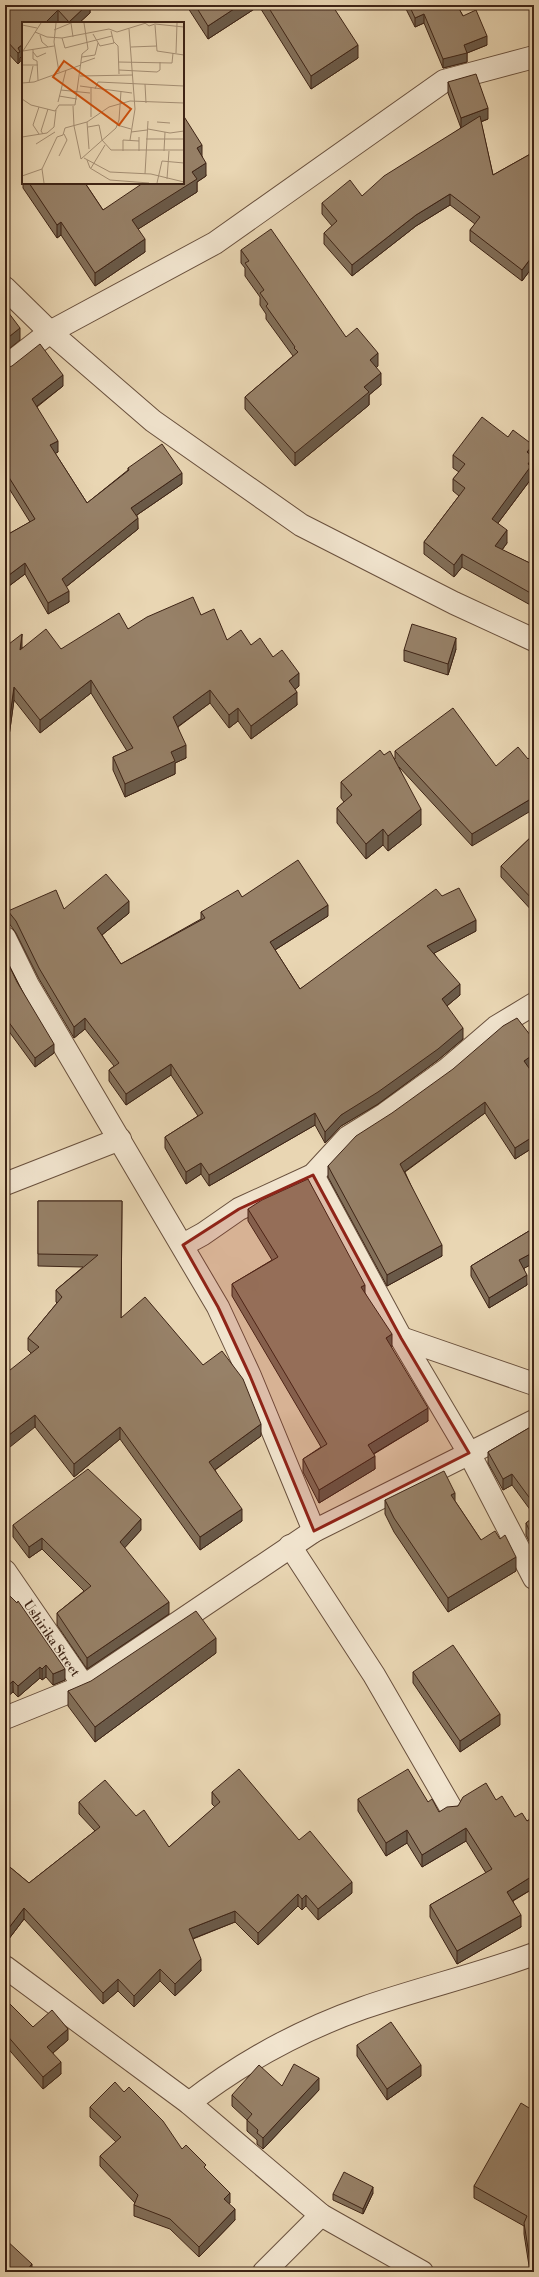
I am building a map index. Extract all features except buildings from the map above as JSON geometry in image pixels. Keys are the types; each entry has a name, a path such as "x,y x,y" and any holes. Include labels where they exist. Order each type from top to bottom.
{"street":[{"path":"5,367 50,332 215,244 444,81 534,57"},
{"path":"5,288 50,332 153,421 301,524 454,603 534,640"},
{"path":"5,938 28,985 183,1245 218,1307 250,1376 314,1532"},
{"path":"183,1245 203,1234 239,1209 313,1175 348,1137 385,1114 440,1074 496,1027 534,1004"},
{"path":"5,1184 120,1139"},
{"path":"313,1175 401,1338 468,1453 534,1578"},
{"path":"401,1338 534,1384"},
{"path":"5,1718 84,1686 290,1546 314,1532 534,1421"},
{"path":"290,1546 374,1675 451,1808"},
{"name":"Ushirika Street","path":"5,1571 84,1686"},
{"path":"189,2103 221,2078 296,2035 363,2008 534,1954"},
{"path":"5,1967 189,2103 321,2215 422,2272"},
{"path":"264,2272 321,2215"}],"highlighted area":[{"path":"313,1175 401,1338 469,1453 314,1531 250,1376 218,1307 183,1245 239,1209"}]}
